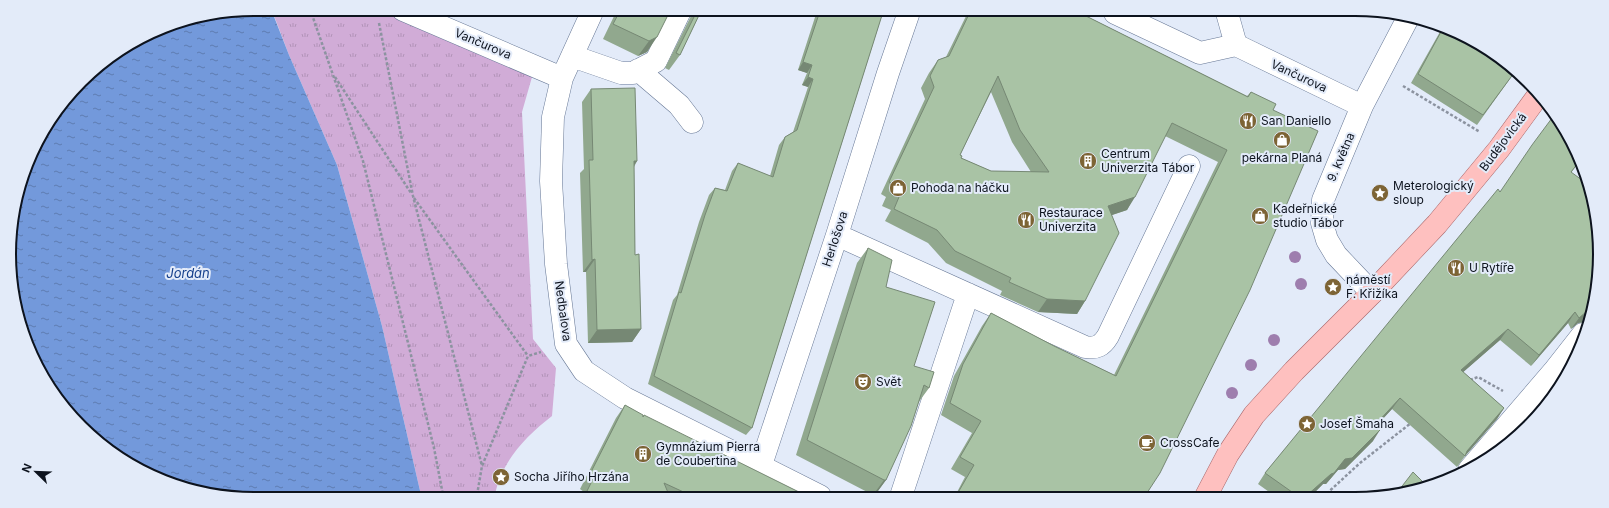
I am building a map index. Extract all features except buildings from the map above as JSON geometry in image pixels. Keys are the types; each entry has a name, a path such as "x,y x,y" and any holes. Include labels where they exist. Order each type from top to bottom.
{"main road":[{"name":"Budějovická","path":"1372,293 1437,224 1499,149 1535,98"},
{"path":"1208,492 1228,454 1254,415 1294,371 1372,293"}],"street":[{"name":"Vančurova","path":"417,16 562,78"},
{"name":"Nedbalova","path":"591,16 562,78 553,117 551,181 556,264 566,344 584,371 625,398 812,492"},
{"path":"572,56 621,73 633,73 656,61 678,16"},
{"name":"Herlošova","path":"761,465 908,16"},
{"path":"1121,16 1200,53 1236,45 1228,16"},
{"name":"9. května","path":"1372,293 1336,255 1327,240 1322,223 1323,200 1362,106 1406,22"},
{"name":"Vančurova","path":"1236,45 1362,106"},
{"path":"638,70 679,105 692,122"},
{"path":"836,235 1085,347 1093,348 1100,346 1108,336 1189,166"},
{"path":"902,492 968,294"},
{"path":"1482,455 1576,343"}],"path":[{"path":"312,16 363,161 434,448 442,492"},
{"path":"378,17 413,196 482,466"},
{"path":"333,74 413,196 528,356"},
{"path":"1413,92 1480,132"},
{"path":"478,492 482,466 528,356 566,344"},
{"path":"1467,381 1478,377 1526,404"},
{"path":"1328,492 1360,463 1414,421"}],"green space":[{"path":"274,16 393,16 532,77 522,112 533,339 556,368 552,416 533,432 516,451 503,472 496,492 420,492 382,326 337,165 289,55"}],"water":[{"name":"Jordán","path":"274,16 337,165 382,326 420,492 254,492 223,490 192,484 177,479 163,474 135,460 109,443 97,433 65,399 48,373 34,345 24,316 18,285 17,270 16,254 18,223 24,192 29,177 34,163 48,135 65,109 97,75 109,65 135,48 163,34 192,24 223,18"}],"place":[{"name":"San Daniello","path":"1248,121"},
{"name":"pekárna Planá","path":"1282,140"},
{"name":"Centrum Univerzita Tábor","path":"1088,161"},
{"name":"Pohoda na háčku","path":"898,188"},
{"name":"Meterologický sloup","path":"1380,193"},
{"name":"Kadeřnické studio Tábor","path":"1260,216"},
{"name":"Restaurace Univerzita","path":"1026,220"},
{"name":"U Rytíře","path":"1456,268"},
{"name":"náměstí F. Křižíka","path":"1333,287"},
{"name":"Svět","path":"863,382"},
{"name":"Josef Šmaha","path":"1307,424"},
{"name":"CrossCafe","path":"1147,443"},
{"name":"Gymnázium Pierra de Coubertina","path":"643,454"},
{"name":"Socha Jiřího Hrzána","path":"501,477"}]}
